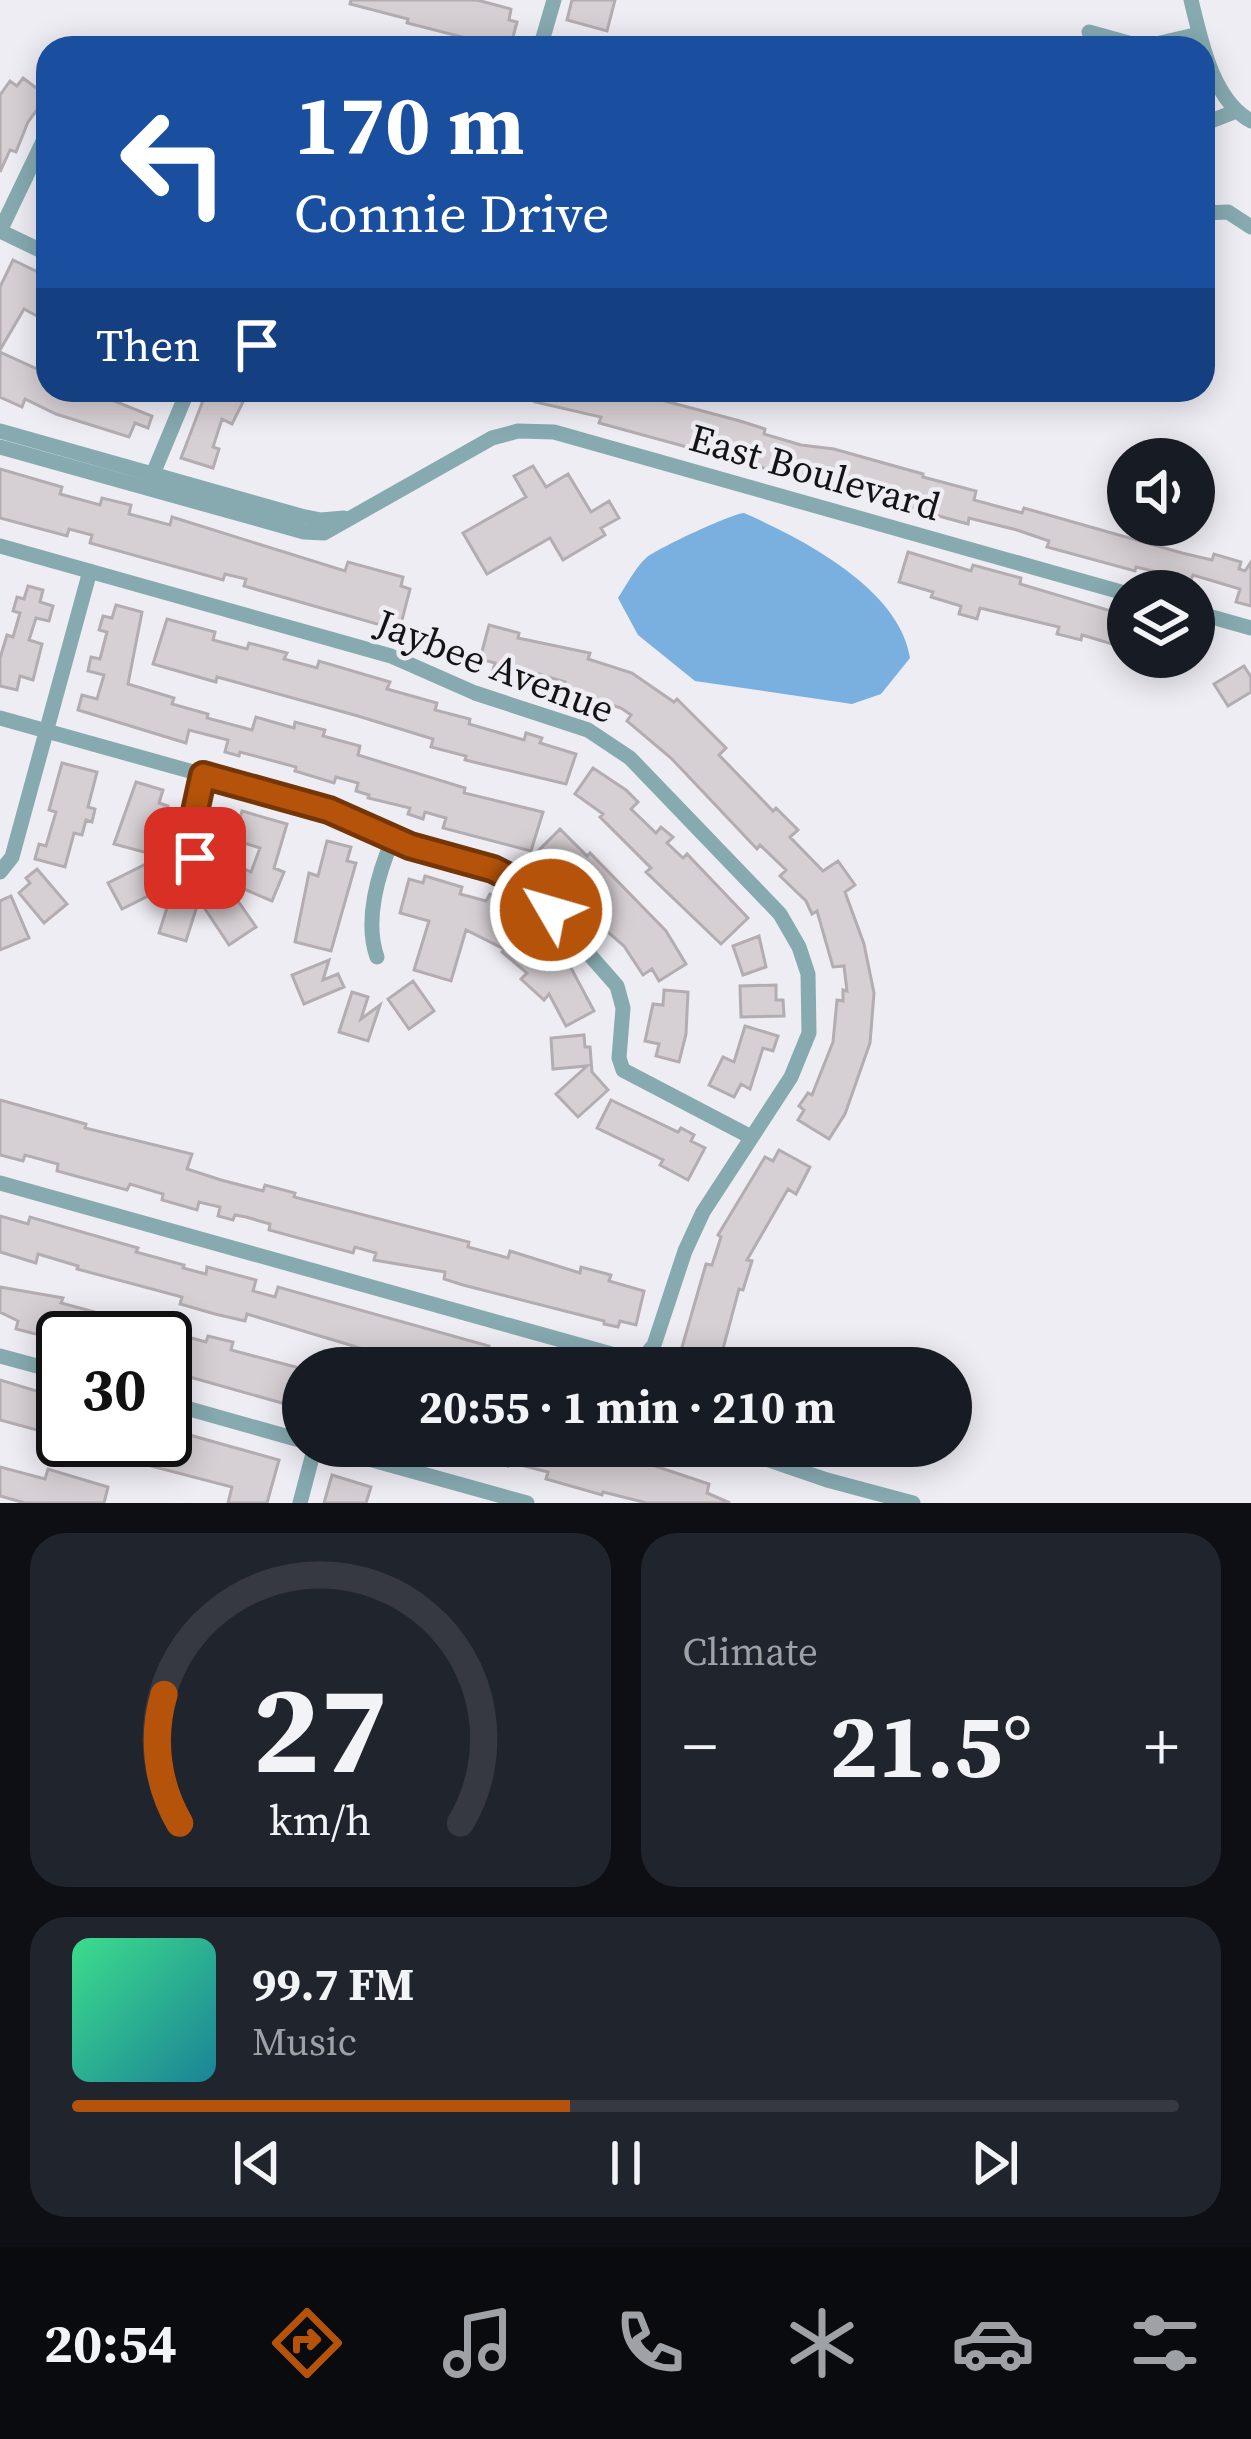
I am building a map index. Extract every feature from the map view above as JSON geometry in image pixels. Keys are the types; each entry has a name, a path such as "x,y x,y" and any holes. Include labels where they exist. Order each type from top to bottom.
{"street":[{"path":"544,36 554,0"},
{"path":"1191,0 1199,34 1192,36"},
{"path":"1089,32 1101,36"},
{"path":"1215,70 1234,112 1251,121"},
{"path":"1215,119 1234,112"},
{"path":"36,156 0,231 36,248"},
{"path":"1215,213 1228,212 1251,227"},
{"path":"150,482 183,402"},
{"name":"East Boulevard","path":"150,482 304,532 324,533 492,437 537,430 1107,588"},
{"path":"0,431 150,482"},
{"path":"0,447 150,482"},
{"name":"Jaybee Avenue","path":"0,546 391,656 475,693 588,730 630,758 780,914 799,946 808,974 809,1033 791,1077 703,1212 653,1347"},
{"path":"0,872 12,857 90,572"},
{"path":"1215,619 1251,628"},
{"path":"0,718 329,810 393,839 493,869 532,893 617,986 623,1008 619,1058 623,1070 751,1137"},
{"path":"196,862 191,830 203,775"},
{"path":"377,957 370,931 393,839"},
{"name":"Jaybee Avenue","path":"0,1184 583,1347"},
{"path":"0,1356 36,1366"},
{"path":"192,1410 282,1435"},
{"path":"300,1503 312,1467"},
{"path":"396,1467 527,1503"},
{"path":"785,1467 914,1503"}],"water":[{"path":"744,513 820,552 869,589 888,610 910,658 881,694 852,704 695,681 638,635 618,598 642,562 679,540"}],"building":[{"path":"351,0 477,0 511,9 509,20 517,22 513,36 458,36 350,4"},
{"path":"572,0 615,0 607,31 567,20"},
{"path":"23,78 36,88 36,111 16,152 10,150 0,172 0,95 10,81 17,86"},
{"path":"13,260 36,271 36,316 24,309 0,350 0,287"},
{"path":"0,352 36,368 36,402 117,402 152,416 148,428 135,423 129,437 25,399 22,407 0,397"},
{"path":"202,402 243,402 232,424 222,419 213,447 219,449 213,468 181,458"},
{"path":"535,402 669,402 765,429 764,434 801,445 834,449 976,491 974,500 1022,513 1024,508 1107,532 1107,546 1157,546 1212,560 1214,554 1241,562 1239,569 1245,571 1251,562 1251,606 1236,602 1240,589 1215,582 1215,570 1131,570 1047,547 1049,541 1017,530 969,518 968,524 599,423 601,417"},
{"path":"533,466 546,487 568,474 591,512 609,501 619,518 601,528 605,535 563,560 550,538 487,574 463,533 526,497 514,476"},
{"path":"0,469 62,487 60,494 100,505 102,498 131,505 129,514 170,525 172,517 345,571 348,562 403,577 401,586 410,589 401,624 386,620 384,626 244,586 246,579 225,574 223,580 90,543 92,535 69,529 67,536 0,518"},
{"path":"908,552 971,571 973,565 1021,578 1020,584 1107,610 1107,642 1057,634 1059,627 980,608 977,619 959,614 961,606 899,582"},
{"path":"28,586 43,590 40,602 53,606 49,621 36,618 29,640 42,644 33,680 20,676 17,690 0,686 0,658 20,613 13,611 17,597 24,599"},
{"path":"116,605 142,612 128,684 174,698 172,704 208,714 207,718 252,730 256,717 294,728 295,722 325,730 323,736 360,746 358,755 465,788 464,793 543,812 531,851 443,828 446,818 425,812 423,819 408,814 410,808 356,791 358,783 336,777 334,783 295,771 296,767 225,752 228,740 189,730 186,743 78,710 82,695 97,699 104,675 88,671 91,657 100,659 107,632 99,630 103,616 112,618"},
{"path":"167,619 215,632 213,640 247,649 249,643 287,653 284,659 317,668 319,661 390,682 387,689 437,703 435,710 470,719 469,724 524,740 526,733 542,738 540,743 576,754 566,784 465,760 466,756 431,747 433,739 358,716 153,664"},
{"path":"489,625 519,633 518,638 590,653 588,659 632,673 674,702 677,699 726,748 719,755 798,830 790,837 823,871 838,861 855,885 845,892 864,944 874,993 870,1043 845,1114 829,1139 798,1120 804,1110 799,1106 808,1093 812,1095 833,1042 837,1000 843,1001 843,990 847,991 844,966 833,967 817,911 812,914 806,901 780,876 786,870 760,845 757,849 671,758 627,721 631,715 563,689 565,682 532,672 530,680 493,670 495,663 480,659"},
{"path":"1244,666 1251,677 1251,692 1228,706 1214,684"},
{"path":"62,763 97,772 88,807 95,809 92,822 86,820 82,835 74,833 65,867 35,859 39,844 46,846 56,812 49,810"},
{"path":"593,768 626,790 638,802 631,809 656,833 661,827 673,837 667,843 683,858 687,854 748,918 721,944 646,872 651,868 600,817 603,814 575,794"},
{"path":"136,782 163,790 159,803 168,806 155,855 114,844"},
{"path":"242,811 287,824 274,868 284,872 272,901 232,884 240,867 251,872 260,848 234,840"},
{"path":"560,829 666,931 686,964 659,981 652,969 643,975 624,946 594,920 600,914 591,903 576,888 570,894 543,867 553,858 536,853"},
{"path":"327,841 351,847 347,861 356,863 331,951 295,942 309,873 318,876"},
{"path":"148,863 162,889 122,909 108,883"},
{"path":"37,869 67,904 44,923 19,893"},
{"path":"425,876 462,887 460,894 486,901 490,894 505,902 502,909 514,915 512,919 571,968 594,1011 566,1026 549,994 544,1000 521,979 527,973 504,949 466,930 451,981 414,970 429,921 400,913 409,879 423,883"},
{"path":"231,891 256,927 229,945 205,909"},
{"path":"11,896 29,938 0,950 0,901"},
{"path":"170,898 197,906 186,941 159,933"},
{"path":"759,936 766,967 743,975 733,946"},
{"path":"329,960 323,980 338,974 344,987 304,1004 292,975"},
{"path":"413,981 434,1011 409,1029 388,999"},
{"path":"776,985 776,1000 783,1000 784,1016 741,1017 740,986"},
{"path":"664,990 688,992 679,1062 656,1056 659,1044 645,1041 653,1004 663,1005"},
{"path":"352,992 368,997 361,1019 380,1005 368,1041 339,1032"},
{"path":"745,1026 778,1036 773,1051 763,1048 750,1089 741,1084 734,1097 709,1085 723,1057 734,1062"},
{"path":"584,1035 592,1072 608,1090 578,1117 556,1094 587,1066 553,1069 551,1038"},
{"path":"0,1100 86,1124 85,1128 192,1154 187,1169 221,1180 295,1193 294,1197 469,1242 468,1247 508,1258 510,1251 580,1273 581,1267 611,1275 609,1281 644,1291 636,1325 604,1324 444,1279 445,1272 374,1260 376,1253 355,1247 353,1253 269,1230 270,1224 246,1217 218,1216 220,1207 199,1202 197,1210 130,1184 127,1190 57,1171 58,1164 25,1155 23,1161 0,1155"},
{"path":"611,1100 694,1135 691,1141 705,1148 688,1180 660,1165 663,1160 597,1128"},
{"path":"779,1150 810,1167 796,1194 788,1189 747,1260 752,1261 723,1347 682,1347 718,1235 765,1157 773,1161"},
{"path":"0,1216 28,1224 30,1217 138,1248 136,1252 183,1268 206,1274 207,1267 256,1280 253,1291 275,1297 278,1287 489,1346 356,1347 247,1314 245,1321 180,1304 182,1297 38,1254 36,1263 0,1252"},
{"path":"0,1287 63,1298 61,1303 91,1311 36,1311 36,1334 16,1329 18,1321 0,1312"},
{"path":"208,1336 233,1342 231,1350 282,1363 282,1403 192,1378 192,1338 206,1342"},
{"path":"0,1380 36,1391 36,1430 0,1420"},
{"path":"192,1436 279,1460 267,1503 228,1503 232,1487 155,1467 192,1467"},
{"path":"0,1467 45,1479 48,1469 108,1487 104,1503 25,1503 0,1496"},
{"path":"528,1467 658,1467 709,1484 707,1493 730,1503 647,1503 546,1479 548,1472"},
{"path":"332,1475 371,1487 366,1503 324,1503"}],"route":[{"path":"195,858 191,830 203,775 329,810 410,846 493,869 551,910"}]}
